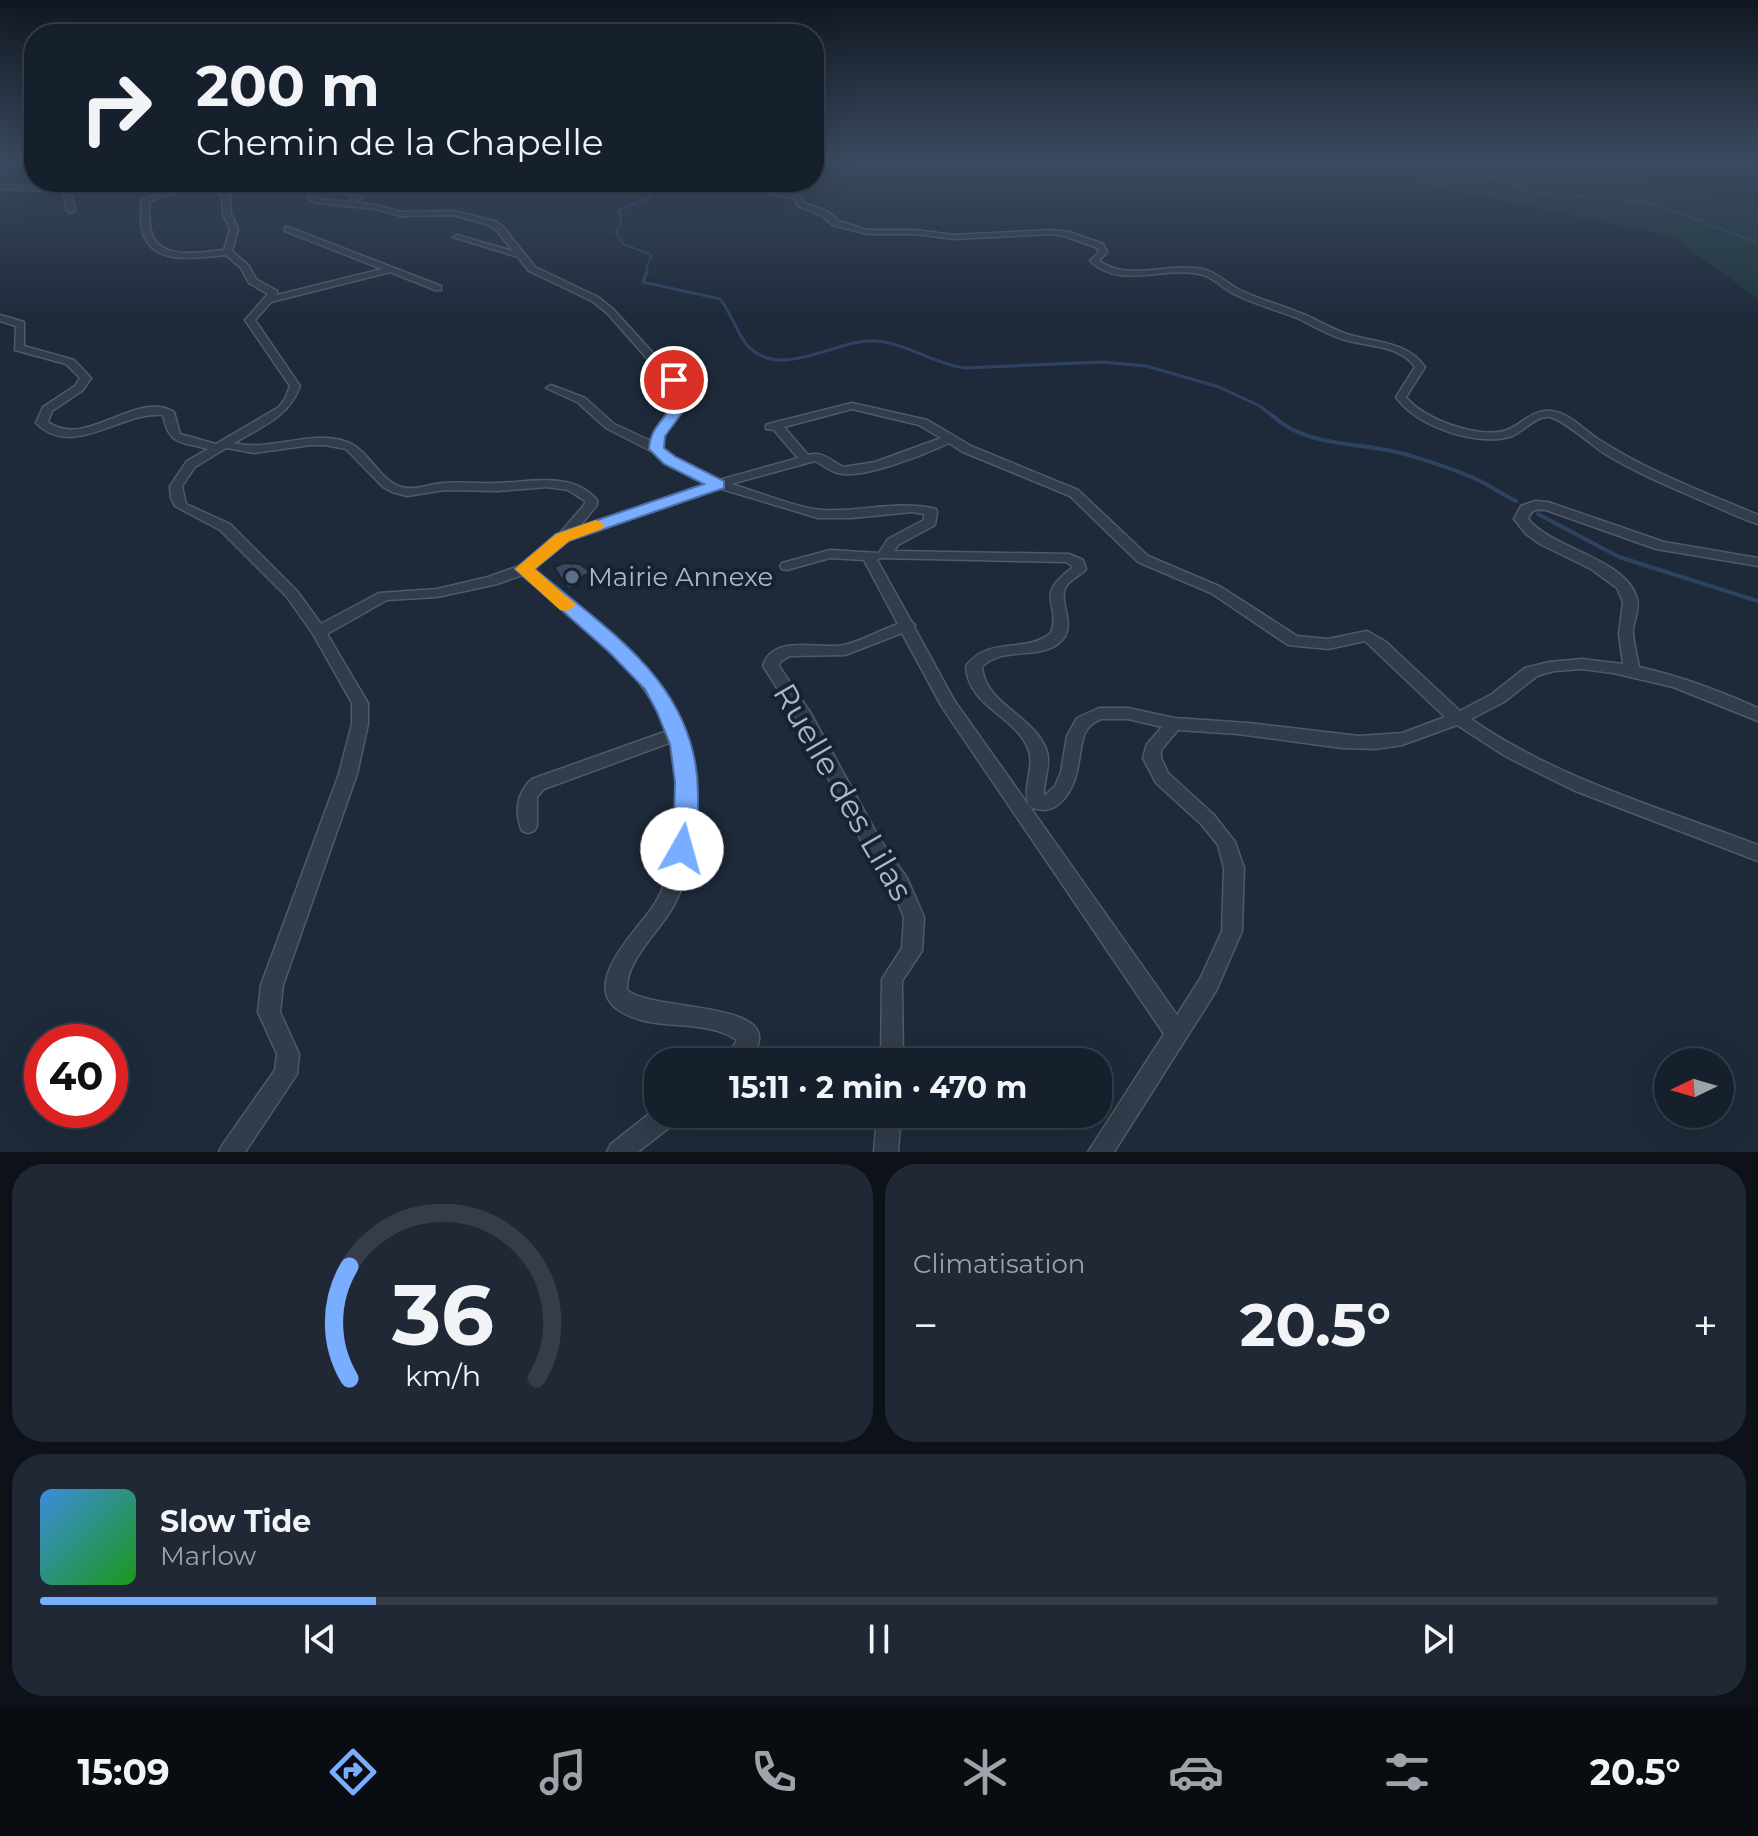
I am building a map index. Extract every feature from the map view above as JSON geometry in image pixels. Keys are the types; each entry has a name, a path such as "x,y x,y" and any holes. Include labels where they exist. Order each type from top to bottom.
{"street":[{"path":"146,213 148,236 154,245 174,254 228,252 245,267 252,281 274,293 250,320 295,386 294,394 273,417 191,464 181,474 176,486 177,498 181,506 225,527 292,594 319,632 360,703 355,750 272,985 269,1012 288,1054 286,1074 231,1152"},
{"path":"228,213 234,229 228,252"},
{"path":"397,213 453,213 492,223 532,269 603,305 674,380 679,394 678,409 657,436 657,449"},
{"path":"823,213 836,223 867,232 954,237 1066,234 1100,246 1103,252 1094,261 1116,272 1186,270 1213,273 1236,291 1297,314 1333,333 1402,352 1416,359 1420,367 1401,397 1410,411 1421,418 1493,435 1509,433 1541,414 1560,416 1593,441 1633,463 1758,520"},
{"path":"288,229 438,288"},
{"path":"457,237 519,255"},
{"path":"271,299 388,270"},
{"path":"0,318 21,324 19,348 70,362 86,378 79,388 47,409 42,423 48,430 62,435 80,433 133,414 162,410 168,412 172,432 176,436 221,446 242,450 322,442 351,446 387,486 402,491 446,486 503,488 535,483 580,491 591,500 591,505 562,537 524,569 461,589 384,596 319,632"},
{"path":"551,388 581,400 610,426 657,449 670,461 718,484 818,514 912,508 931,512 930,522 893,542 876,556"},
{"path":"805,459 773,426 838,408 866,407 923,422 948,439 1074,493 1143,559 1216,590 1293,641 1328,644 1367,636 1381,645 1456,717 1537,765 1605,796 1758,853"},
{"path":"562,537 718,484 805,459 822,458 836,470 854,471 948,439"},
{"path":"1632,671 1625,633 1631,603 1629,594 1610,575 1532,533 1521,519 1526,509 1535,505 1548,506 1661,546 1758,562"},
{"path":"787,566 830,554 1069,558 1080,566 1059,587 1062,622 1053,640 990,653 974,666 973,672 980,686 1029,734 1035,744 1041,765 1034,793 1034,812"},
{"path":"876,556 948,703 1034,812 1177,1034"},
{"path":"524,569 616,648 653,685 681,744 687,782 686,822 677,876 659,914 618,971 615,988 621,1000 641,1009 728,1022 740,1027 749,1036 743,1048"},
{"name":"Ruelle des Lilas","path":"892,1048 892,979 912,951 914,917 900,884 872,843 804,716 771,666 773,659 787,651 845,650 908,625"},
{"path":"1034,812 1052,801 1063,788 1074,735 1081,722 1111,713 1138,715 1174,724 1256,729 1365,743 1419,735 1498,698 1527,674 1551,663 1632,671 1696,687 1758,715"},
{"path":"1100,1152 1209,984 1232,931 1234,868 1226,842 1207,819 1162,778 1152,758 1153,748 1174,724"},
{"path":"528,826 528,796 538,784 676,734"},
{"path":"619,1152 650,1128"},
{"path":"886,1152 888,1128"}],"green space":[{"path":"1559,213 1758,213 1758,299 1673,237"}],"building":[{"name":"Mairie Annexe","path":"564,563 580,564 592,573 583,576 577,586 568,589 554,567"}],"waterway":[{"path":"619,213 621,222 616,233 623,244 652,255 646,268 648,273"},
{"path":"1679,213 1758,243"},
{"path":"647,271 643,282 720,299 748,346 762,356 777,360 811,356 845,345 877,341 965,368 1101,362 1146,366 1219,387 1260,406 1275,418"},
{"path":"1273,416 1287,427 1319,439 1391,451 1443,466 1478,480 1516,501"},
{"path":"1538,514 1619,557 1758,601"}],"slow traffic":[{"path":"567,605 524,569 562,537 596,525"}],"place":[{"name":"Mairie Annexe","path":"572,577"}],"route":[{"path":"674,380 680,402 657,436 657,449 670,461 718,484 562,537 524,569 616,648 653,685 681,744 687,782 682,849"}]}
